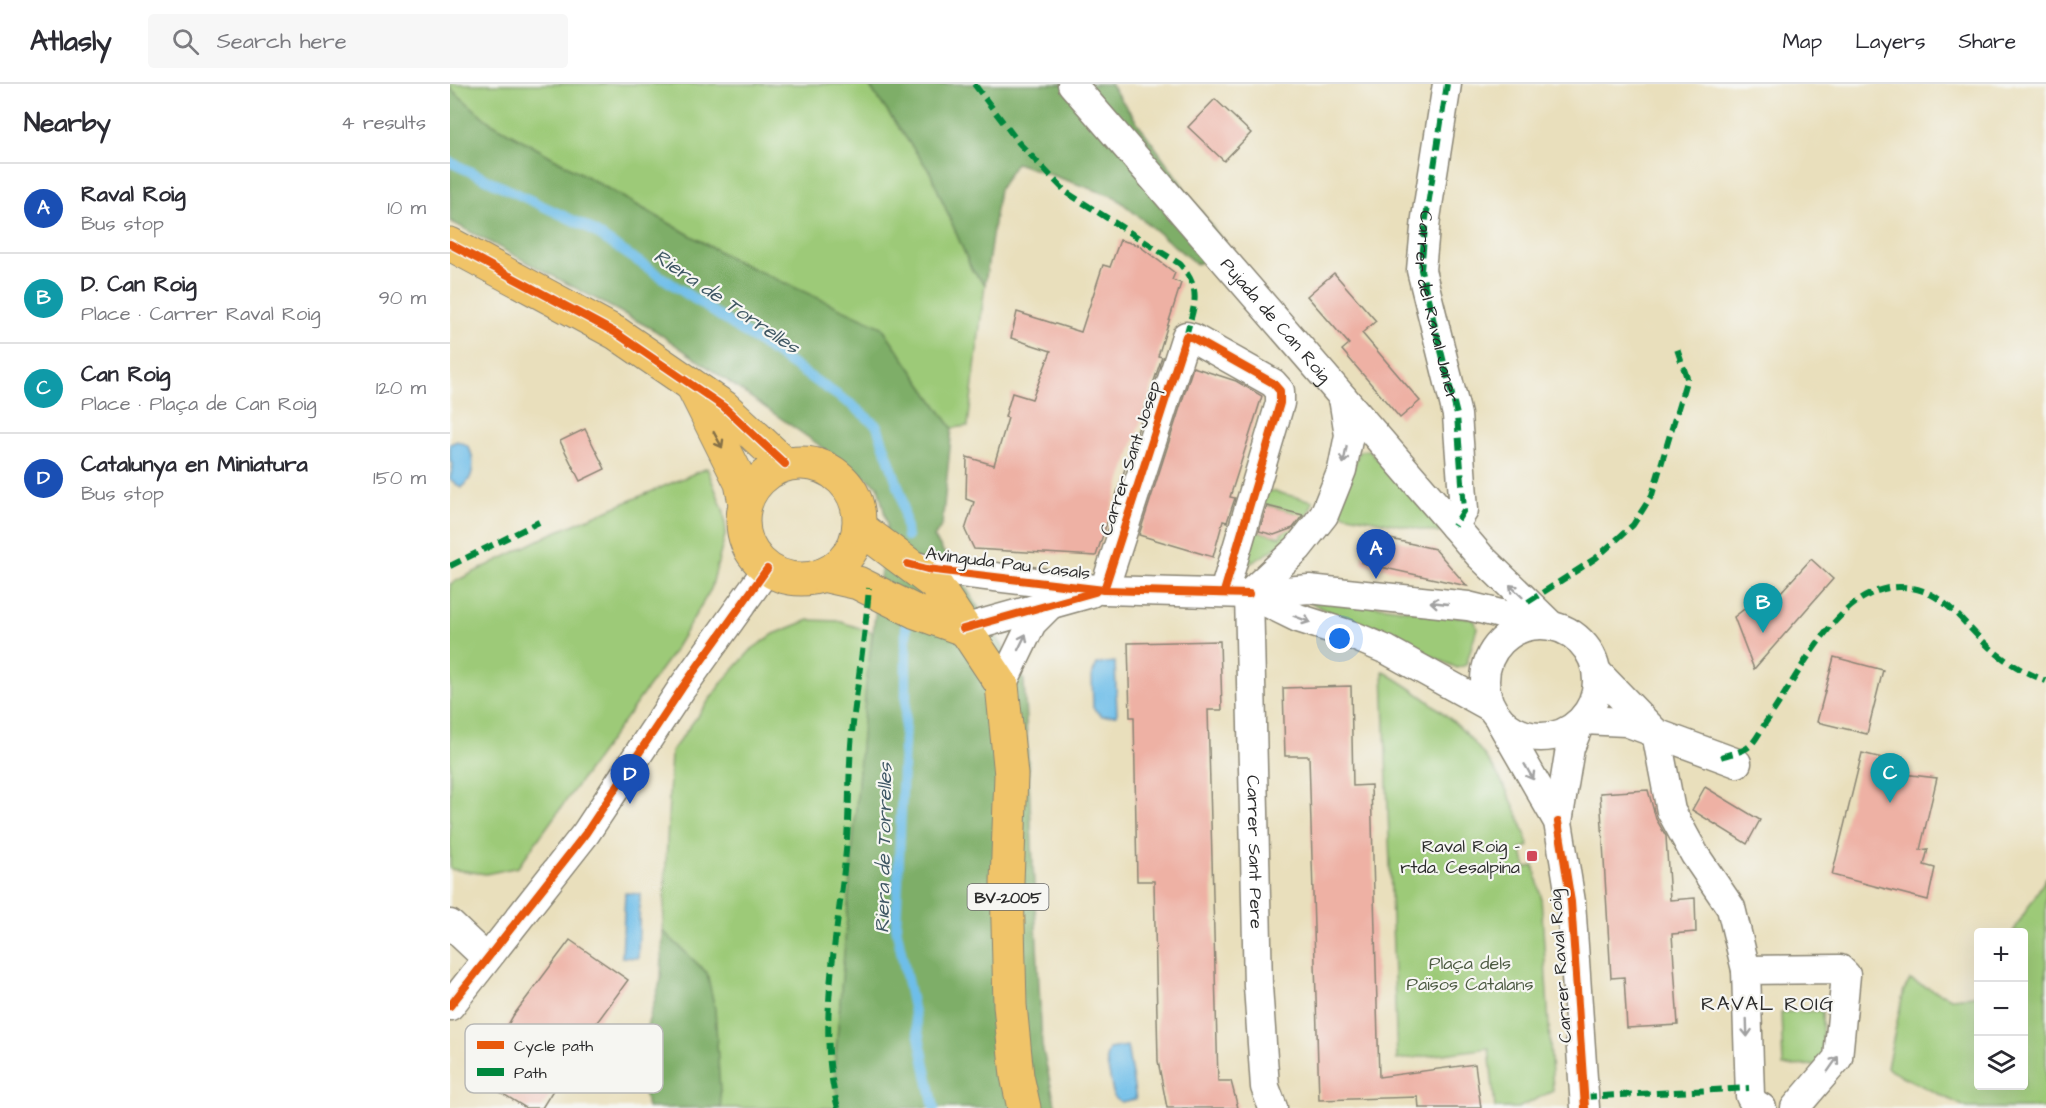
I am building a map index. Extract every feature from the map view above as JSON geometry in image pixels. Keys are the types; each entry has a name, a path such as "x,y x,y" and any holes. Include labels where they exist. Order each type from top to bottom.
{"main road":[{"path":"450,244 616,333 724,407 785,464"},
{"path":"693,387 741,483 745,503"},
{"path":"822,575 843,561 851,551 859,527 856,502 843,481 834,472 816,465 785,464 760,479 745,503 743,513 744,534 752,554 767,569 794,579 822,575 858,583 916,612 963,629"},
{"name":"BV-2005","path":"859,527 935,584 1002,685 1011,775 1007,882 1010,1005 1017,1076 1024,1108"}],"street":[{"name":"Pujada de Can Roig","path":"1072,84 1480,556 1545,624"},
{"name":"Carrer del Raval Janer","path":"1447,84 1426,218 1421,270 1457,415 1464,510 1454,526"},
{"name":"Carrer Sant Josep","path":"1104,590 1186,336"},
{"name":"Carrer Sant Pere","path":"1186,336 1273,383 1280,392 1280,403 1236,593 1265,1087 1273,1108"},
{"path":"1236,593 1298,548 1324,515 1342,470 1349,435 1343,397"},
{"path":"1480,556 1494,650"},
{"name":"Avinguda Pau Casals","path":"908,564 927,569 1104,590 1236,593 1309,589 1489,609 1545,624"},
{"path":"450,1006 586,833 682,688 767,569"},
{"name":"Avinguda Pau Casals","path":"963,629 1104,590"},
{"name":"Avinguda Pau Casals","path":"1236,593 1298,618 1354,636 1405,658 1495,714"},
{"name":"Avinguda Pau Casals","path":"1002,685 1032,623 1050,605"},
{"path":"1582,722 1592,707 1597,689 1597,672 1582,642 1568,632 1545,624 1525,626 1509,635 1494,650 1484,679 1495,714 1518,734 1534,738 1553,737 1582,722 1626,722 1737,763"},
{"path":"1597,672 1656,732 1671,811 1695,855 1731,908 1746,969 1750,1096 1754,1103 1762,1108"},
{"name":"Carrer Raval Roig","path":"1495,714 1558,822"},
{"name":"Carrer Raval Roig","path":"1582,722 1570,748 1558,822 1571,902 1585,1108"},
{"path":"450,924 486,958"},
{"path":"1746,969 1840,969 1846,975 1838,1058 1795,1108"}],"green space":[{"path":"450,84 868,84 930,172 972,270 985,284 968,426 952,428 882,327 734,260 488,121 450,88"},
{"path":"868,84 1110,84 1231,253 1196,264 1115,197 1016,163 999,189 985,284 972,270 930,172"},
{"path":"450,88 488,121 734,260 882,327 952,428 942,525 934,537 1024,680 1042,1046 1056,1108 838,1108 835,1063 866,685 887,524 878,486 654,330 450,221"},
{"path":"1369,450 1441,529 1439,533 1338,513 1359,451"},
{"path":"707,468 724,512 726,532 711,589 672,654 518,867 486,874 450,869 450,584 551,534"},
{"path":"1267,490 1313,501 1303,522 1286,540 1245,566 1254,530 1280,537 1282,532 1291,528 1295,513 1262,504"},
{"path":"1298,595 1474,619 1477,628 1466,665 1457,668 1401,642 1344,621"},
{"path":"809,620 838,621 872,632 835,1063 838,1108 721,1108 707,973 663,931 671,752 724,680 752,649 774,634"},
{"name":"Plaça dels Països Catalans","path":"1383,671 1434,705 1475,744 1506,789 1529,846 1521,849 1526,868 1534,866 1541,896 1553,1091 1518,1108 1495,1108 1489,1048 1397,1060"},
{"path":"2046,878 2046,1108 1967,1108 1891,1071 1887,1067 1904,990 1910,980 1951,998 1974,996 1974,1090 2028,1090 2028,928 2015,928"},
{"path":"663,931 707,973 715,1009 721,1108 647,1108 644,1093 663,1093 663,1024 648,1024 661,979"},
{"path":"1822,1011 1823,1065 1783,1066 1781,1012"}],"water":[{"path":"457,441 467,445 473,462 469,480 461,488 450,479 453,465 450,461 450,444"},
{"path":"1115,662 1117,715 1102,716 1093,708 1092,675 1097,664"},
{"path":"625,893 640,894 638,958 622,957"},
{"path":"1127,1046 1136,1099 1121,1102 1114,1097 1106,1058 1109,1049"}],"building":[{"path":"1215,99 1251,133 1224,161 1188,127"},
{"path":"1120,240 1138,245 1175,273 1172,280 1181,283 1158,356 1162,357 1096,556 974,549 965,530 974,502 966,499 967,457 994,465 1008,418 1005,417 1012,393 1032,399 1051,351 1011,338 1017,312 1081,332 1103,265 1110,267"},
{"path":"1334,273 1376,321 1362,333 1420,401 1400,418 1342,350 1349,344 1307,296"},
{"path":"1193,367 1236,381 1262,396 1230,497 1235,498 1227,522 1223,521 1213,557 1139,535"},
{"path":"585,429 605,469 580,481 560,441"},
{"path":"1267,506 1303,515 1293,528 1274,535 1259,531"},
{"path":"1368,534 1435,549 1467,586 1362,563"},
{"path":"1811,559 1833,579 1754,669 1734,617 1747,607 1770,604"},
{"path":"1220,641 1222,710 1208,710 1218,1081 1231,1081 1238,1108 1167,1108 1158,1061 1154,881 1137,881 1134,717 1130,717 1128,643"},
{"path":"1834,657 1883,670 1867,734 1817,722"},
{"path":"1351,686 1353,786 1371,785 1379,1077 1475,1064 1481,1108 1419,1108 1418,1097 1319,1100 1309,756 1285,756 1283,688"},
{"path":"1862,753 1906,764 1903,774 1937,778 1920,850 1928,849 1924,865 1935,868 1928,900 1832,875"},
{"path":"1705,787 1760,820 1747,844 1692,810"},
{"path":"1648,790 1656,819 1666,836 1670,900 1695,898 1696,932 1672,934 1678,1025 1627,1028 1624,977 1611,978 1600,793"},
{"path":"570,940 628,980 596,1024 508,1024"},
{"path":"502,1093 551,1093 542,1108 526,1108"}],"waterway":[{"name":"Riera de Torrelles","path":"450,162 587,227 852,405 877,426 902,497 907,537"},
{"name":"Riera de Torrelles","path":"906,621 906,699 896,927 934,1108"}],"marked path":[{"path":"974,84 1019,143 1066,192 1180,264 1192,282 1195,298 1186,336"},
{"path":"1447,84 1426,218 1421,270 1457,415 1464,510 1454,526"},
{"path":"1528,602 1596,558 1633,525 1652,495 1687,378 1677,349"},
{"path":"450,566 539,522"},
{"path":"1721,757 1744,749 1753,743 1812,651 1830,627 1850,607 1873,593 1898,587 1935,596 1994,652 2022,670 2046,681"},
{"path":"838,1108 832,1077 828,1015 847,844 852,733 869,588"},
{"path":"1584,1097 1749,1088"}],"cycle path":[{"path":"450,244 616,333 724,407 785,464"},
{"path":"1104,590 1186,336 1273,383 1280,391 1280,403 1224,592"},
{"path":"908,564 927,569 1104,590 1249,594"},
{"path":"450,1006 586,833 682,688 767,569"},
{"path":"963,629 1095,592"},
{"path":"1558,822 1571,902 1585,1108"}],"place":[{"name":"Raval Roig","path":"1376,579"},
{"name":"D. Can Roig","path":"1763,633"},
{"name":"Can Roig","path":"1890,803"},
{"name":"Catalunya en Miniatura","path":"630,804"},
{"name":"Raval Roig - rtda. Cesalpina","path":"1532,856"}],"district":[{"name":"RAVAL ROIG","path":"1768,1003"}]}
